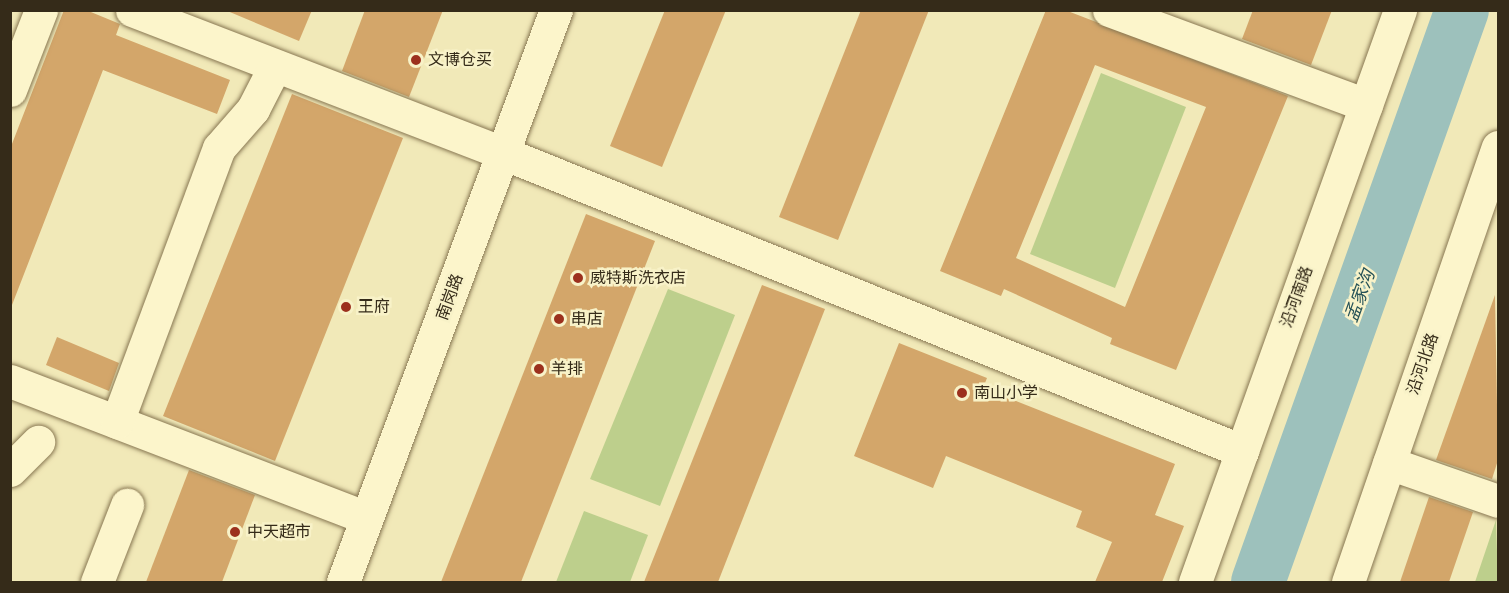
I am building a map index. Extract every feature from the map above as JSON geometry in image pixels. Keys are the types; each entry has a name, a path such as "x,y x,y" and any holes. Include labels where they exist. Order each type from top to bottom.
{"street":[{"path":"10,90 41,10"},
{"path":"132,10 503,153 1242,452"},
{"name":"南岗路","path":"343,582 556,10"},
{"path":"1109,10 1366,105"},
{"name":"沿河南路","path":"1194,582 1400,10"},
{"path":"117,422 219,148 253,109 275,66"},
{"name":"沿河北路","path":"1348,582 1389,463 1488,212 1498,147"},
{"path":"10,381 367,518"},
{"path":"10,470 38,442"},
{"path":"1389,463 1498,501"},
{"path":"97,582 127,505"}],"green space":[{"path":"1101,73 1186,107 1115,288 1030,254"},
{"path":"668,289 735,315 660,506 590,479"},
{"path":"584,511 648,535 630,582 556,582"},
{"path":"1496,520 1498,582 1475,582"}],"building":[{"path":"64,10 86,10 120,24 116,35 230,80 217,114 103,70 12,305 10,149"},
{"path":"225,10 312,10 299,41"},
{"path":"365,10 443,10 409,97 342,71"},
{"path":"665,10 726,10 662,167 610,146"},
{"path":"861,10 929,10 838,240 779,217"},
{"path":"1046,10 1065,10 1288,96 1176,370 1110,344 1112,338 1004,289 1001,296 940,271","holes":["1095,65 1206,107 1125,307 1016,258"]},
{"path":"1253,10 1332,10 1311,65 1242,39"},
{"path":"292,94 403,138 275,461 163,416"},
{"path":"586,214 655,241 521,582 441,582"},
{"path":"762,285 825,309 718,582 644,582"},
{"path":"1495,295 1498,460 1492,479 1436,460"},
{"path":"57,337 119,363 109,391 46,365"},
{"path":"899,343 987,378 983,388 1175,464 1155,515 1184,526 1162,582 1095,582 1112,542 1076,527 1082,511 946,456 933,488 854,456"},
{"path":"189,470 255,495 222,582 146,582"},
{"path":"1429,497 1473,512 1449,582 1400,582"}],"waterway":[{"name":"孟家沟","path":"1258,582 1462,10"}],"place":[{"name":"文博仓买","path":"416,60"},
{"name":"威特斯洗衣店","path":"578,278"},
{"name":"王府","path":"346,307"},
{"name":"串店","path":"559,319"},
{"name":"羊排","path":"539,369"},
{"name":"南山小学","path":"962,393"},
{"name":"中天超市","path":"235,532"}]}
